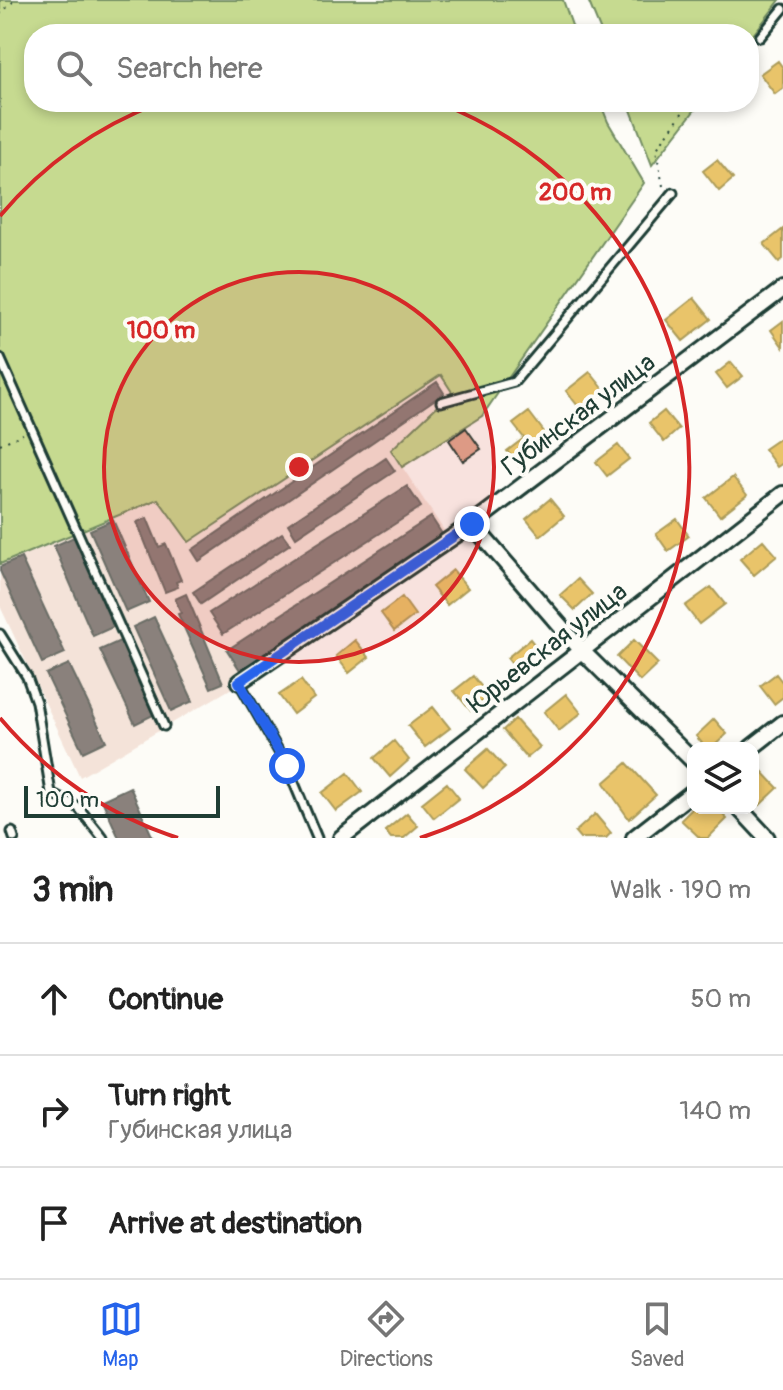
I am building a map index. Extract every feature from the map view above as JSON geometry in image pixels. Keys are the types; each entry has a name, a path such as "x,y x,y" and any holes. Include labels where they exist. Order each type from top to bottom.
{"street":[{"name":"Губинская улица","path":"239,682 472,524 783,289"},
{"name":"Юрьевская улица","path":"341,838 783,494"},
{"path":"472,524 582,651 687,755"},
{"path":"759,742 783,723"},
{"path":"634,838 687,797"},
{"path":"745,814 767,838"}],"lane":[{"path":"760,37 783,9"},
{"path":"441,402 514,382 671,196"},
{"path":"0,358 164,726"},
{"path":"0,634 27,677 36,702 51,793 78,807 103,838"},
{"path":"239,682 287,766 317,838"}],"path":[{"path":"0,14 15,0"},
{"path":"671,196 656,150 683,112"},
{"path":"0,444 31,431"}],"shaded area":[{"path":"441,375 452,391 391,450 449,538 297,650 80,777 0,606 0,564 158,499 190,542"}],"green space":[{"path":"0,0 563,0 571,24 24,24 24,112 604,112 644,183 482,416 402,467 391,450 452,392 441,375 189,542 158,499 0,564"},
{"path":"588,0 780,0 759,27 759,24 598,24"},
{"path":"632,112 693,112 652,165"}],"building: Homes":[{"path":"778,61 783,68 783,88 775,94 760,74"},
{"path":"717,160 733,179 719,191 703,171"},
{"path":"783,229 783,259 779,262 764,244"},
{"path":"694,298 711,319 683,341 666,320"},
{"path":"783,321 783,347 771,330"},
{"path":"731,362 743,376 727,388 716,374"},
{"path":"590,372 606,392 582,411 566,391"},
{"path":"664,411 679,429 664,442 649,423"},
{"path":"529,412 551,441 519,466 507,451 524,438 513,424"},
{"path":"783,436 783,463 777,467 764,449"},
{"path":"618,445 629,459 607,476 596,462"},
{"path":"733,477 747,495 720,516 706,498"},
{"path":"550,499 564,516 540,536 526,519"},
{"path":"677,519 689,536 668,551 656,534"},
{"path":"763,540 777,556 754,575 740,559"},
{"path":"453,570 468,588 447,605 432,587"},
{"path":"578,579 592,594 575,610 560,595"},
{"path":"711,587 725,604 699,624 685,606"},
{"path":"402,597 415,615 394,631 381,613"},
{"path":"530,639 543,655 520,674 507,658"},
{"path":"355,640 369,657 349,673 336,656"},
{"path":"634,640 658,664 640,681 617,657"},
{"path":"776,674 783,683 783,697 774,704 760,686"},
{"path":"473,676 489,696 471,711 454,691"},
{"path":"301,680 314,698 293,714 279,695"},
{"path":"566,694 581,713 559,731 544,712"},
{"path":"433,707 450,728 425,747 408,726"},
{"path":"515,719 540,747 527,758 503,730"},
{"path":"714,719 727,734 718,742 701,742 696,736"},
{"path":"394,741 409,760 390,777 374,758"},
{"path":"488,749 505,768 483,788 465,769"},
{"path":"627,763 656,795 629,819 604,783"},
{"path":"759,770 778,788 760,805 759,804"},
{"path":"348,773 362,792 336,811 322,793"},
{"path":"447,783 459,798 434,818 422,803"},
{"path":"407,813 418,826 404,838 391,838 385,831"},
{"path":"595,814 611,833 606,838 580,838 575,832"},
{"path":"687,814 722,814 727,819 708,838 700,838 681,820"}],"building: Industry":[{"path":"437,382 444,393 199,561 192,550"},
{"path":"386,458 395,471 296,537 288,524"},
{"path":"407,486 421,507 223,634 209,613"},
{"path":"431,517 444,537 240,670 227,650"},
{"path":"147,518 159,547 166,544 181,580 176,582 178,587 165,592 137,522"},
{"path":"113,520 149,602 126,612 90,530"},
{"path":"282,533 290,544 201,604 193,592"},
{"path":"76,536 115,626 93,636 54,546"},
{"path":"21,558 65,653 42,663 0,571 0,567"},
{"path":"186,594 223,683 211,688 178,614 181,613 175,599"},
{"path":"154,617 193,701 171,711 133,627"},
{"path":"122,640 157,713 135,724 100,650"},
{"path":"69,664 106,741 83,752 46,674"},
{"path":"130,787 153,838 119,838 102,800"}],"building: Other":[{"path":"466,428 481,449 463,461 449,440"}],"route":[{"path":"287,766 239,682 472,524"}]}
